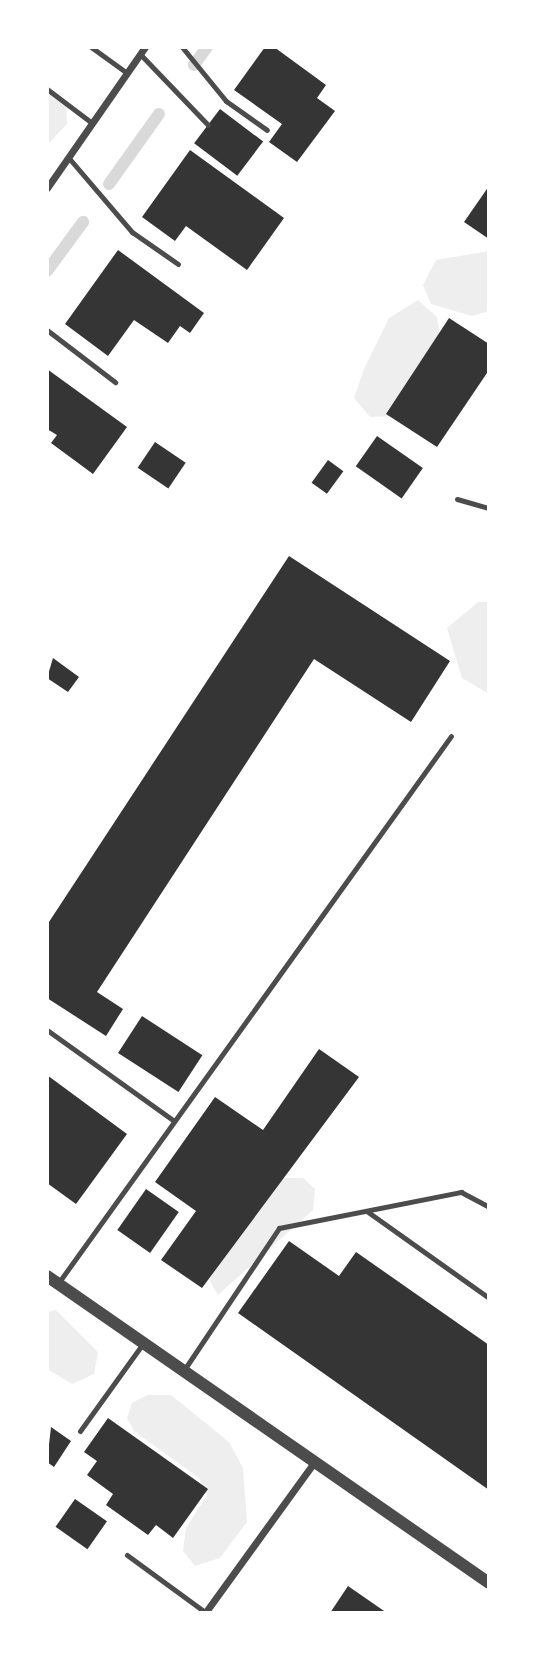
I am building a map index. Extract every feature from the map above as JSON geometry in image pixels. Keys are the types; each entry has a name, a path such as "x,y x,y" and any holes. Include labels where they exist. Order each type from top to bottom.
{"street":[{"path":"47,188 142,51"},
{"path":"52,1280 489,1583"},
{"path":"205,1612 316,1461"}],"lane":[{"path":"91,47 127,73"},
{"path":"182,47 226,101 267,130"},
{"path":"142,51 208,125"},
{"path":"47,89 92,124"},
{"path":"68,158 132,232 178,264"},
{"path":"47,330 115,382"},
{"path":"457,499 489,508"},
{"path":"52,1280 174,1121 451,736"},
{"path":"47,1030 174,1121"},
{"path":"184,1370 279,1228 461,1192 489,1207"},
{"path":"368,1212 489,1298"},
{"path":"80,1431 144,1342"},
{"path":"127,1555 205,1612"}],"shaded area":[{"path":"47,91 66,102 67,124 47,145"},
{"path":"489,251 489,311 472,316 431,304 423,285 436,260"},
{"path":"418,300 437,317 440,337 394,416 370,417 354,398 364,369 389,318"},
{"path":"478,602 489,602 489,694 462,678 447,628"},
{"path":"270,1178 303,1178 315,1189 313,1210 218,1295 210,1281 216,1253"},
{"path":"56,1310 98,1352 94,1374 72,1384 47,1369 47,1312"},
{"path":"147,1395 171,1395 229,1442 243,1468 247,1522 220,1558 195,1566 183,1551 186,1528 207,1495 199,1478 134,1431 127,1418 132,1403"}],"building":[{"path":"265,47 274,47 326,85 317,98 335,111 297,162 269,142 282,124 234,90"},
{"path":"220,109 263,141 237,176 194,143"},
{"path":"190,150 284,218 247,270 186,226 175,241 142,217"},
{"path":"489,186 489,239 464,222"},
{"path":"118,250 204,313 190,333 180,326 168,343 134,320 108,356 65,324"},
{"path":"449,318 489,344 489,370 437,447 386,414"},
{"path":"47,369 127,427 93,474 51,443 57,435 47,429"},
{"path":"377,436 423,468 402,498 356,466"},
{"path":"155,442 186,463 168,488 138,468"},
{"path":"328,460 343,471 327,494 312,483"},
{"path":"289,556 450,661 411,722 314,659 97,992 123,1009 106,1036 47,998 47,925"},
{"path":"53,658 79,677 68,692 47,678"},
{"path":"142,1016 202,1055 178,1092 118,1053"},
{"path":"319,1049 359,1077 202,1288 161,1260 196,1211 155,1182 215,1097 263,1130"},
{"path":"47,1075 127,1134 76,1204 47,1183"},
{"path":"146,1189 179,1212 150,1253 117,1230"},
{"path":"289,1241 339,1276 356,1252 489,1345 489,1490 238,1313"},
{"path":"108,1418 208,1489 173,1538 156,1525 148,1535 106,1505 113,1494 87,1475 97,1461 84,1452"},
{"path":"51,1427 71,1441 54,1467 47,1462"},
{"path":"75,1499 107,1521 87,1549 55,1527"},
{"path":"348,1586 387,1613 330,1613"}],"waterway":[{"path":"194,65 207,47"},
{"path":"109,184 159,114"},
{"path":"47,271 83,222"}]}
